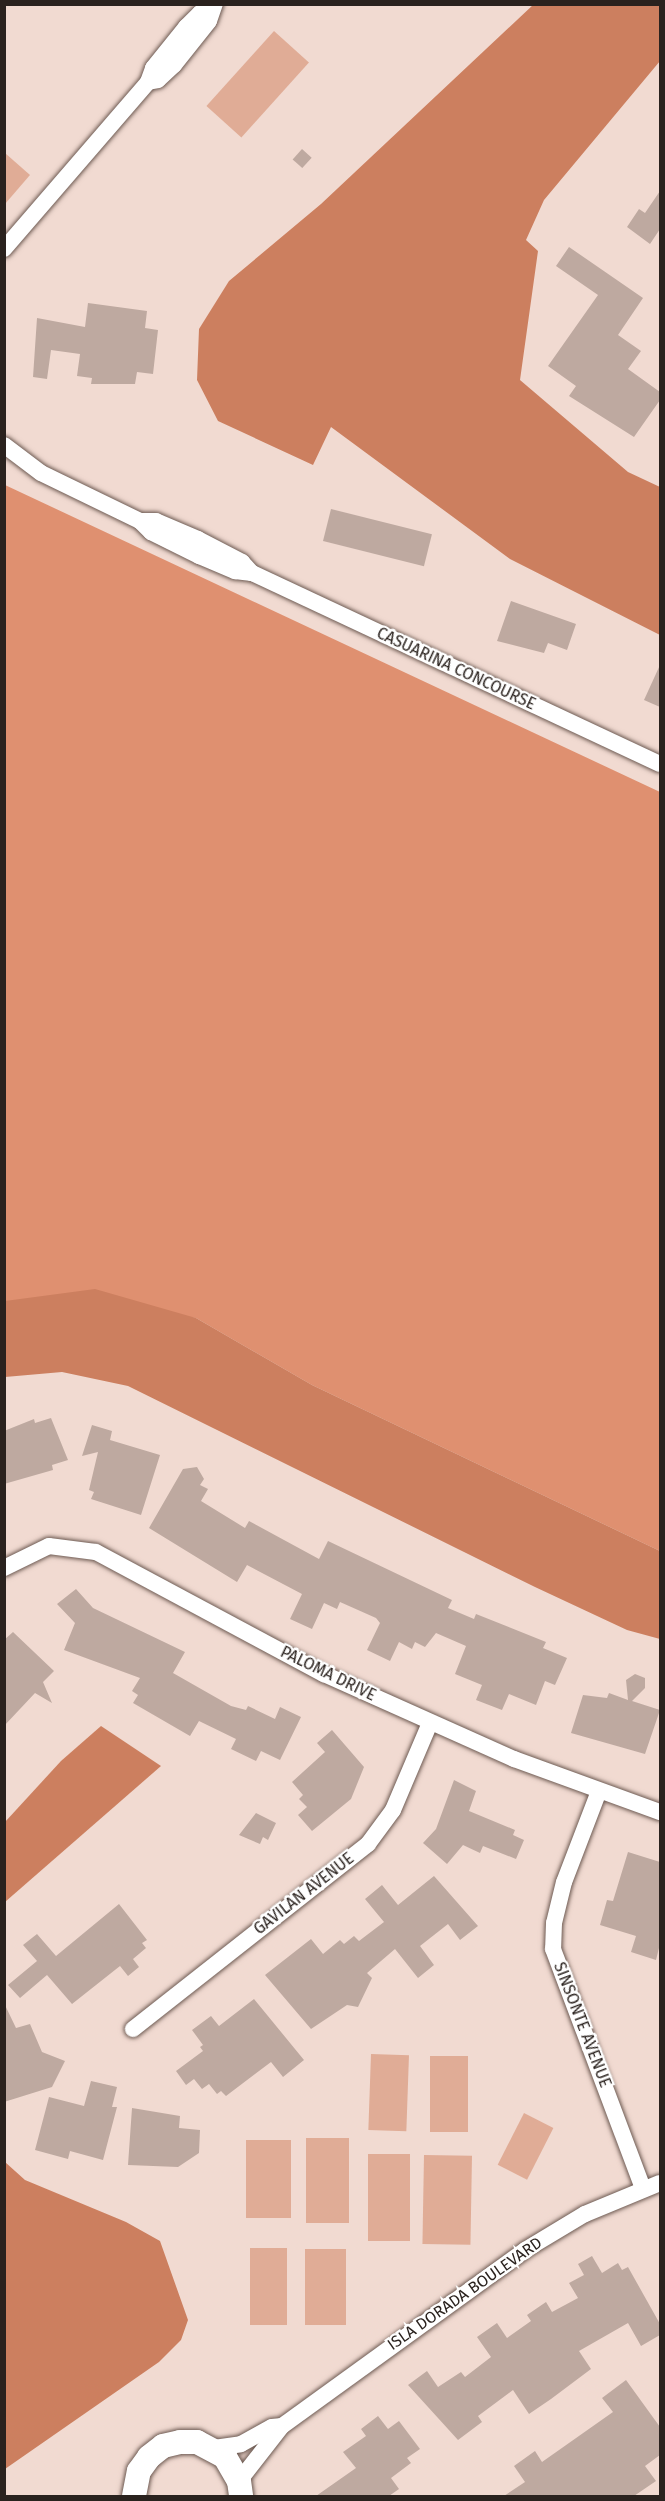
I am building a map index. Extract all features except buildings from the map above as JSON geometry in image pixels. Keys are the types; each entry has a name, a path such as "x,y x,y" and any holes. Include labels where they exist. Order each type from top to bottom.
{"street":[{"path":"4,249 148,82 159,80 174,65 209,21 214,6"},
{"name":"CASUARINA CONCOURSE","path":"4,445 40,473 140,521 156,521 198,539 242,561 252,573 660,764"},
{"name":"PALOMA DRIVE","path":"4,1568 49,1546 96,1552 324,1674 430,1723 599,1791 660,1812"},
{"name":"GAVILAN AVENUE","path":"133,2029 374,1839 397,1803 430,1723"},
{"name":"SINSONTE AVENUE","path":"599,1791 564,1882 554,1923 553,1949 643,2189"},
{"name":"ISLA DORADA BOULEVARD","path":"240,2489 282,2426 534,2244 585,2214 660,2183"},
{"name":"ISLA DORADA BOULEVARD","path":"214,2448 241,2444 272,2427 282,2426"},
{"path":"134,2496 139,2471 163,2446 198,2442 214,2448 225,2457 240,2489"}],"shaded area":[{"path":"534,4 660,5 660,61 544,200 526,240 538,251 520,380 628,472 660,487 660,635 510,559 331,427 313,465 218,421 197,380 199,329 229,281 321,204"},
{"path":"274,31 309,62 241,138 206,106"},
{"path":"5,153 30,175 5,204"},
{"path":"5,485 660,792 660,1551 312,1385 196,1318 5,1301"},
{"path":"95,1289 196,1318 312,1385 660,1551 660,1639 627,1630 535,1587 128,1386 62,1372 5,1377 5,1301"},
{"path":"101,1726 161,1766 5,1902 5,1822 61,1761"},
{"path":"371,2054 409,2055 406,2131 368,2130"},
{"path":"430,2056 468,2056 468,2132 430,2132"},
{"path":"524,2113 553,2128 527,2180 498,2165"},
{"path":"306,2138 349,2138 349,2223 306,2223"},
{"path":"246,2140 291,2140 291,2218 246,2218"},
{"path":"368,2154 410,2154 410,2241 368,2241"},
{"path":"424,2155 472,2156 470,2245 422,2244"},
{"path":"5,2162 25,2180 126,2222 160,2241 188,2320 181,2340 159,2362 5,2469"},
{"path":"250,2248 287,2248 287,2325 250,2325"},
{"path":"305,2249 346,2249 346,2325 305,2325"}]}
